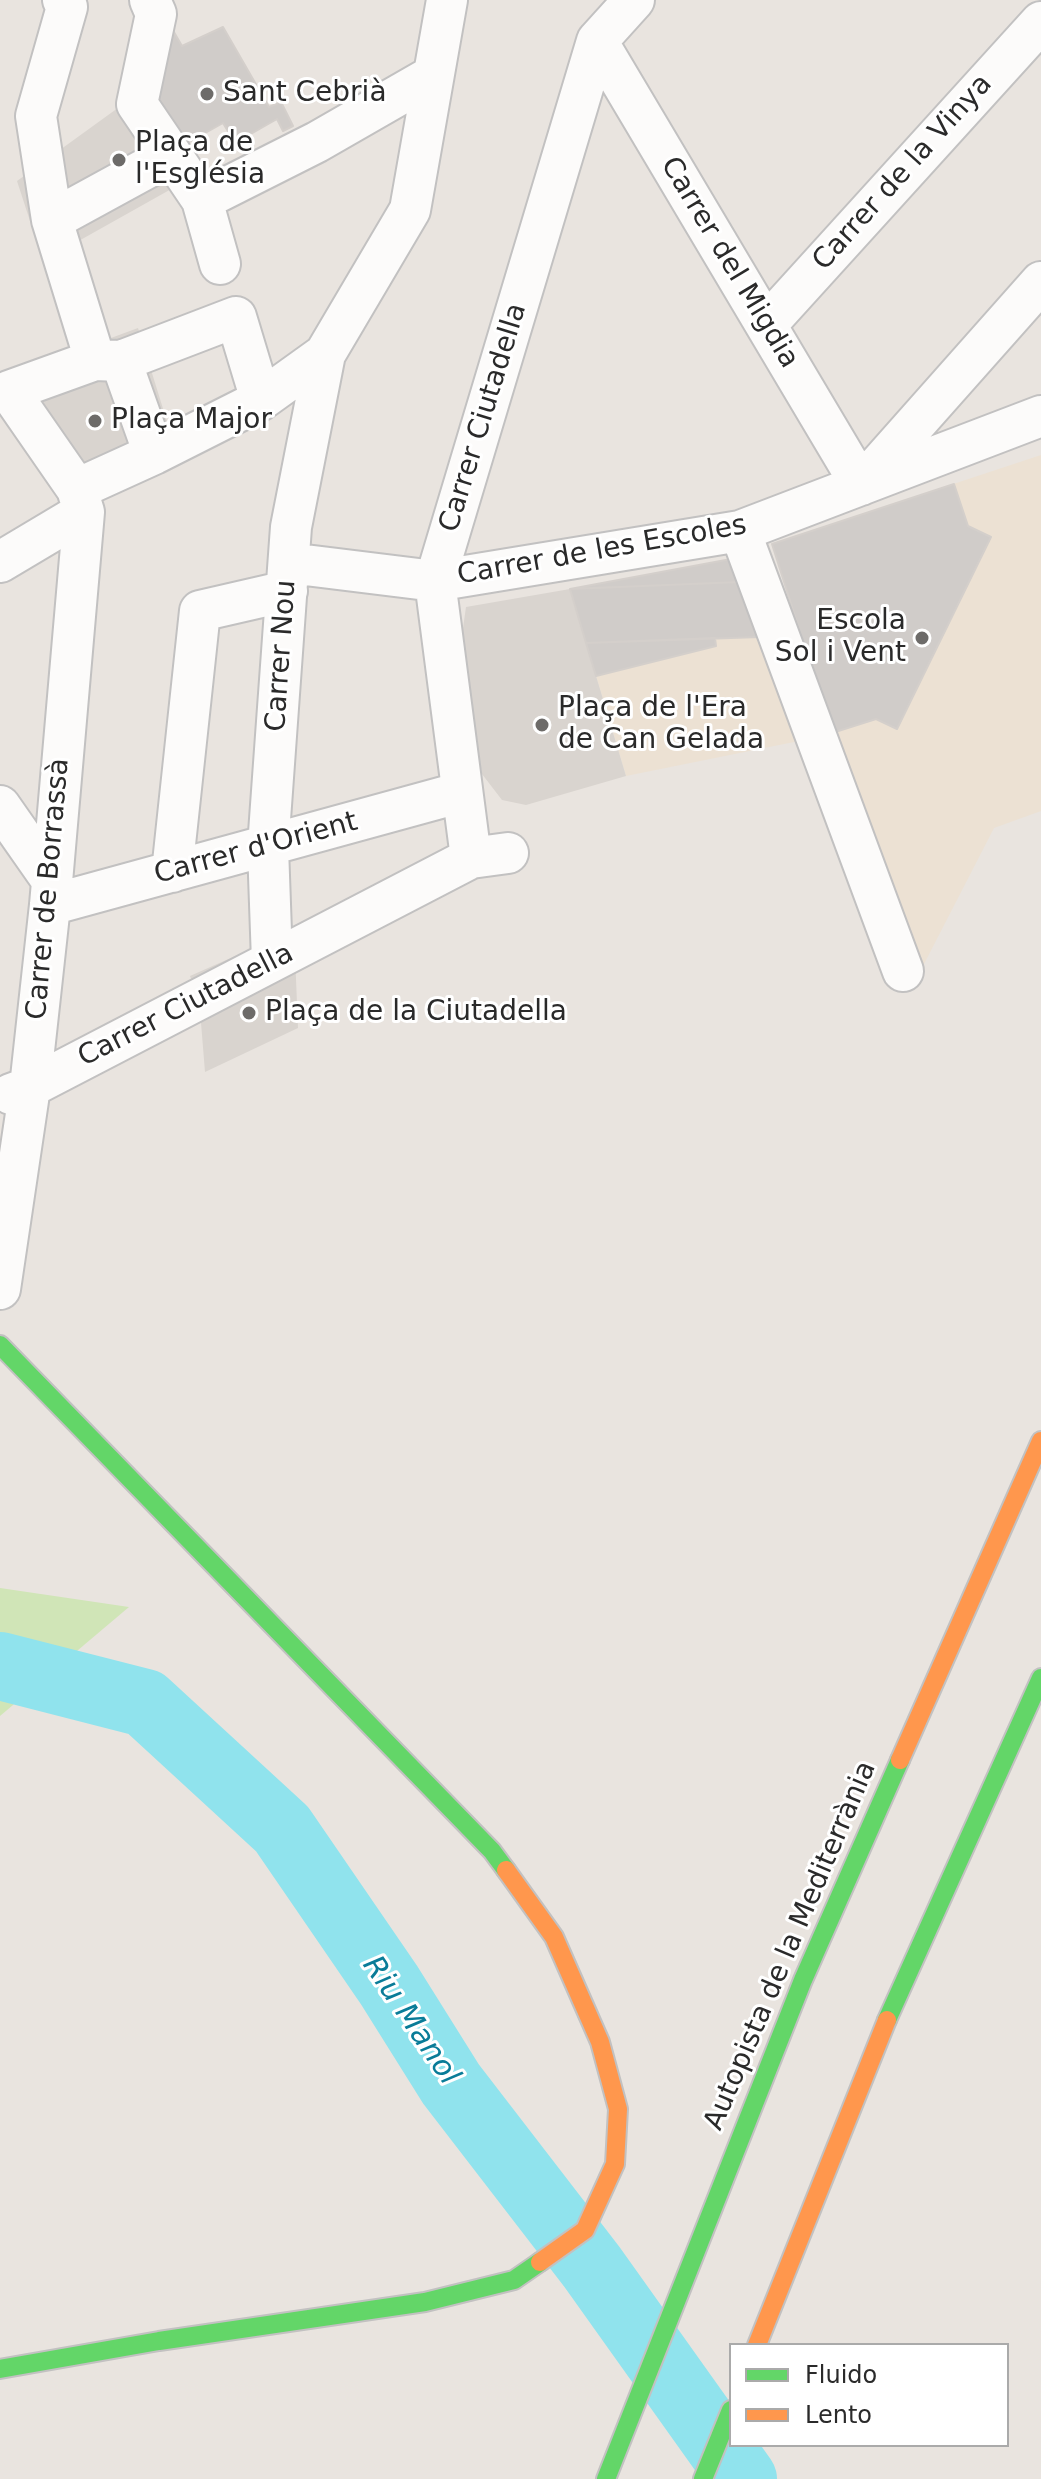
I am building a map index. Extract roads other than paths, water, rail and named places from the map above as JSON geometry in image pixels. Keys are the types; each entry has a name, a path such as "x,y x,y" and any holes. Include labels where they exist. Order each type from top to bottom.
{"main road":[{"path":"0,1345 492,1851 554,1937 600,2042 618,2109 615,2164 585,2230 514,2280 425,2302 159,2341 0,2369"},
{"name":"Autopista de la Mediterrània","path":"606,2479 803,1980 1041,1441"},
{"path":"758,2343 884,2026 1041,1678"},
{"path":"703,2479 729,2415"}],"street":[{"path":"63,0 67,7 36,116 52,220 108,361 154,454"},
{"path":"150,0 156,14 137,104 202,200 220,264"},
{"path":"0,562 80,500 154,454 261,400 325,354 410,210 447,0"},
{"name":"Carrer Ciutadella","path":"15,1093 455,869 490,855 462,792 435,581 597,41 634,0"},
{"name":"Carrer de la Vinya","path":"766,325 1041,22"},
{"name":"Carrer del Migdia","path":"597,41 861,485"},
{"path":"202,200 317,142 432,76"},
{"path":"52,220 171,155"},
{"path":"861,485 1041,282"},
{"path":"80,500 5,393 236,317 261,400"},
{"name":"Carrer Nou","path":"272,961 268,847 291,527 325,354"},
{"name":"Carrer de les Escoles","path":"172,872 200,611 288,577 435,581 740,531 1041,416"},
{"name":"Carrer de Borrassà","path":"0,1289 15,1093 50,892 80,500"},
{"path":"740,531 903,971"},
{"name":"Carrer d'Orient","path":"50,892 172,872 462,792"},
{"path":"0,806 50,892"}],"waterway":[{"name":"Riu Manol","path":"0,1666 145,1703 282,1829 389,1985 451,2084 592,2267 743,2479"}],"place":[{"name":"Sant Cebrià","path":"207,94"},
{"name":"Plaça de l'Església","path":"119,160"},
{"name":"Plaça Major","path":"95,421"},
{"name":"Escola Sol i Vent","path":"922,638"},
{"name":"Plaça de l'Era de Can Gelada","path":"542,725"},
{"name":"Plaça de la Ciutadella","path":"249,1013"}]}
